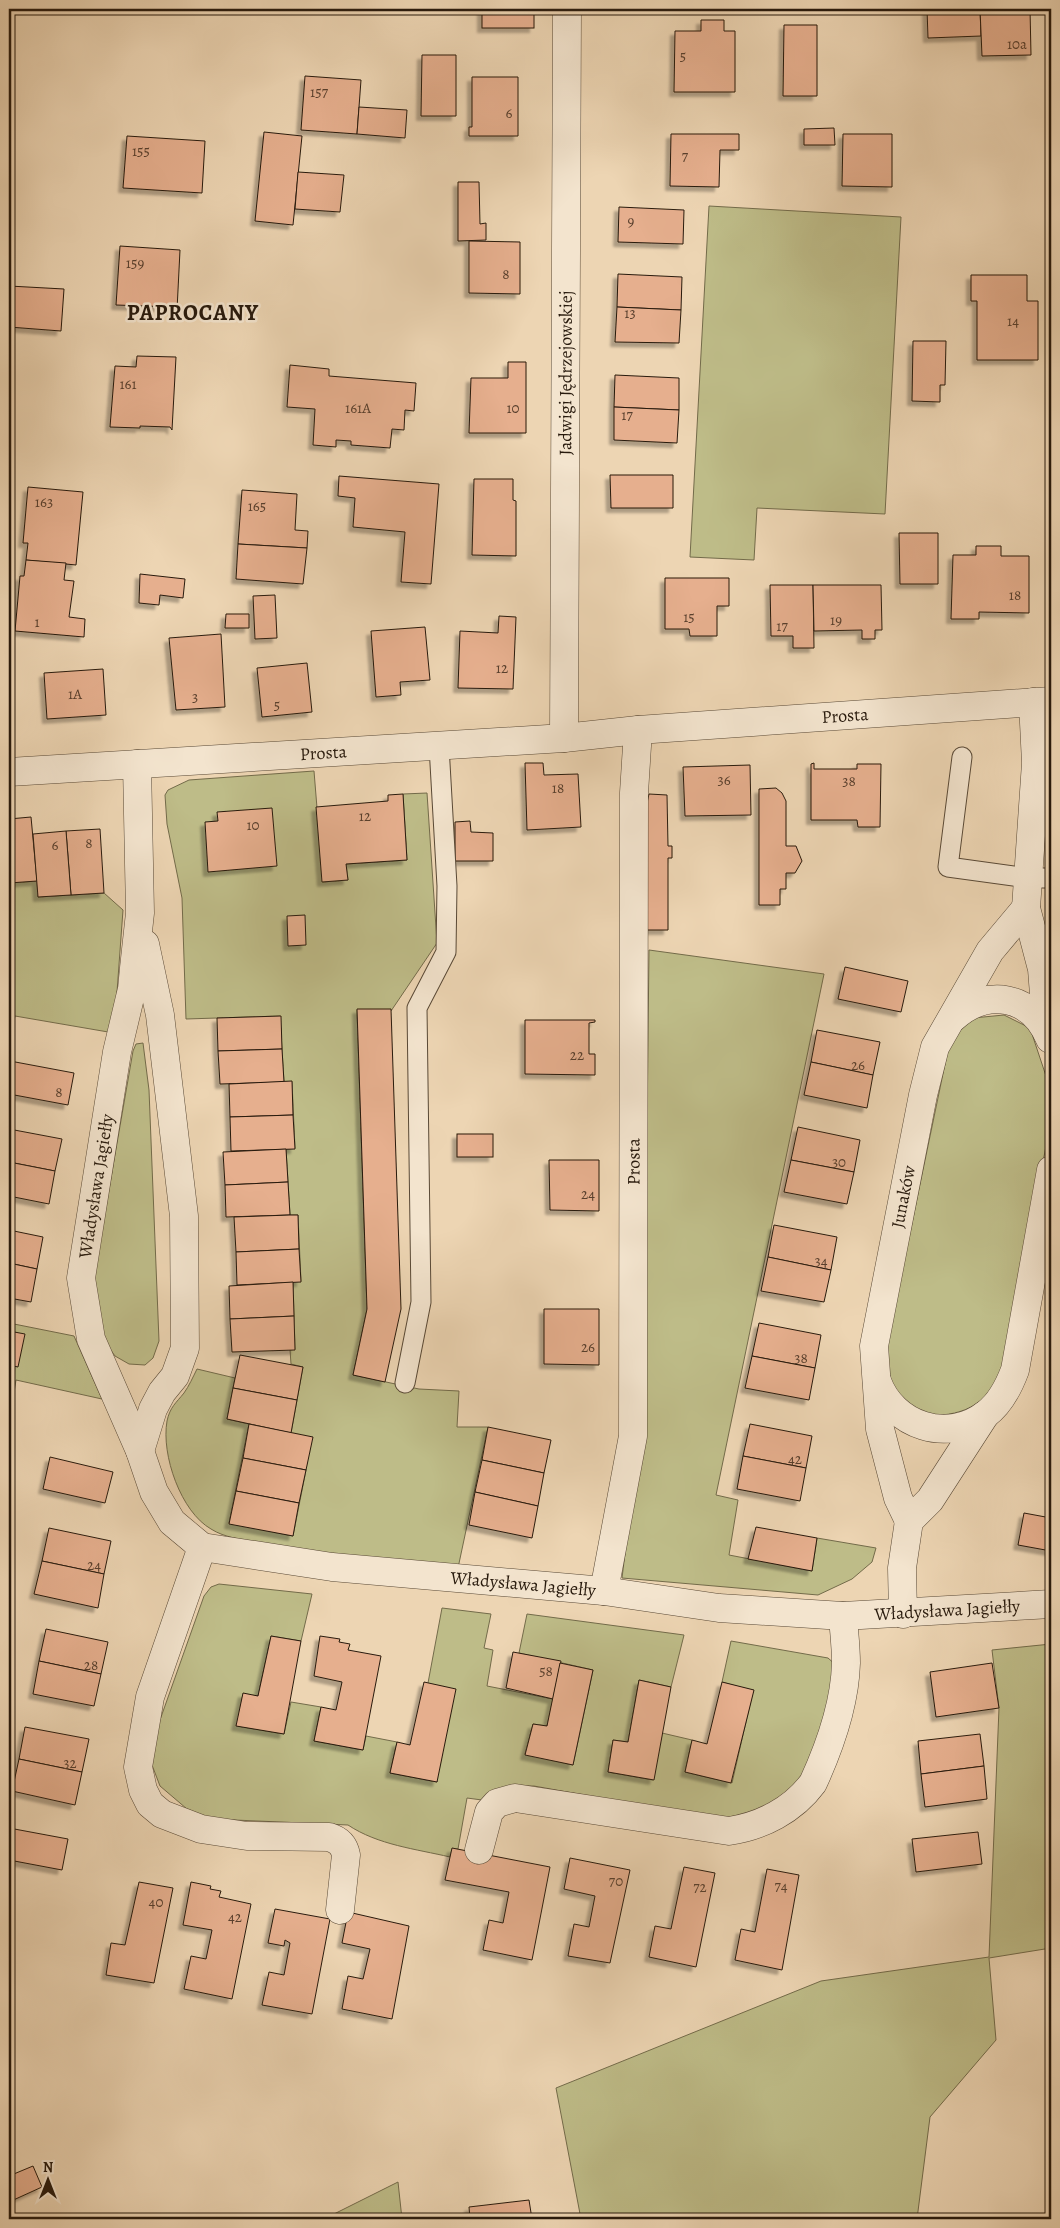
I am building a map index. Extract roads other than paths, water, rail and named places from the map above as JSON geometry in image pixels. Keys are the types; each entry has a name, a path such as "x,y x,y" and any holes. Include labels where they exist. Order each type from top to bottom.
{"street":[{"name":"Jadwigi Jędrzejowskiej","path":"564,738 567,9"},
{"name":"Prosta","path":"9,772 564,738 638,730 1042,701"},
{"name":"Junaków","path":"1042,701 1036,762 1040,878 1026,908 990,951 935,1047 923,1095 874,1346 880,1429 898,1498 909,1520 930,1500 985,1415 1007,1390 1015,1370 1051,1170"},
{"name":"Prosta","path":"604,1591 633,1436 634,792 638,730"},
{"name":"Władysława Jagiełły","path":"138,764 140,913 132,989 117,1052 81,1278 91,1338 140,1451 154,1492 172,1522 202,1548 332,1567 604,1591 719,1608 843,1616 1051,1604"},
{"name":"Junaków","path":"1026,908 1042,969 1049,1038"},
{"name":"Władysława Jagiełły","path":"140,913 148,967 160,1015 184,1216 185,1348 175,1376 162,1392 153,1409 140,1451"},
{"name":"Junaków","path":"950,1020 970,1004 988,999 1002,999 1027,1010 1049,1038"},
{"name":"Junaków","path":"876,1377 883,1394 892,1407 903,1416 920,1425 933,1429 955,1428 967,1425 985,1415"},
{"path":"902,1614 902,1568 909,1520"},
{"path":"202,1548 150,1697 139,1759 140,1783 150,1804 162,1814 200,1829 247,1836 329,1837 337,1840 344,1846 346,1855 340,1910"},
{"path":"479,1850 489,1812 497,1803 508,1798 574,1806 729,1831 752,1826 784,1810 808,1790 813,1783 833,1730 842,1698 845,1672 843,1616"}],"lane":[{"path":"406,1383 421,1302 417,1008 446,952 447,886 439,746"},
{"path":"962,757 948,867 1040,878"}],"district":[{"name":"PAPROCANY","path":"193,312"}]}
